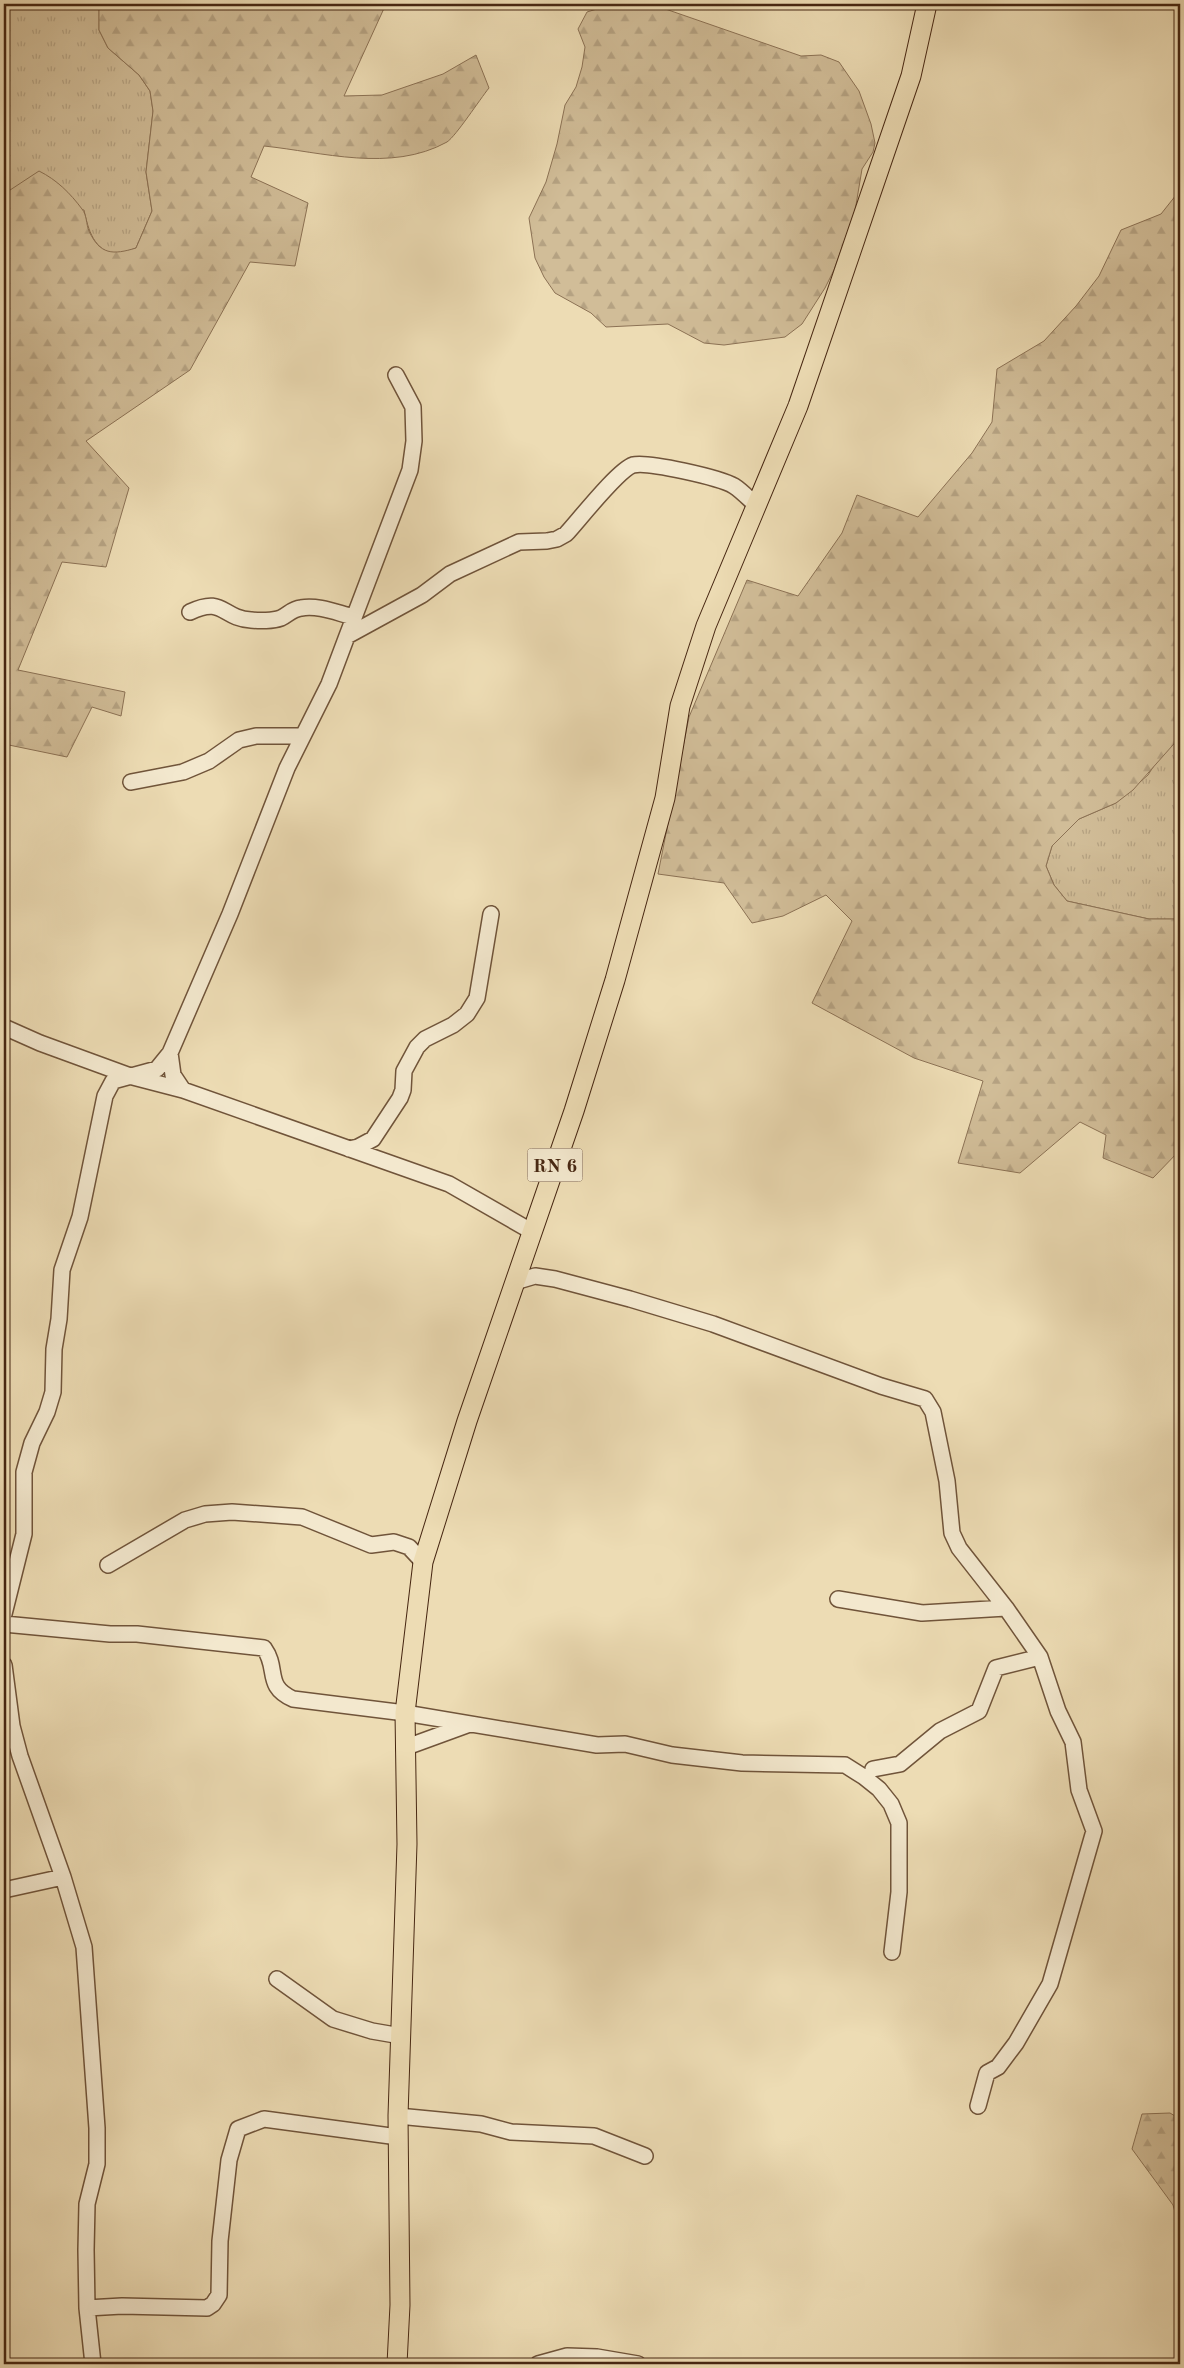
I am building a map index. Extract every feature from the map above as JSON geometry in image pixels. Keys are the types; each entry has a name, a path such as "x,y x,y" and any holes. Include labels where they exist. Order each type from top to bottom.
{"main road":[{"name":"RN 6","path":"396,2364 400,2305 398,2116 406,1844 405,1713 423,1562 467,1421 574,1111 615,980 665,798 680,706 696,656 706,626 798,406 907,86 927,4"}],"street":[{"path":"4,1614 24,1534 24,1472 32,1443 48,1412 54,1392 54,1349 59,1319 62,1270 80,1217 105,1096 113,1081 133,1077 156,1069 170,1053 230,914 287,768 328,684 410,470 414,441 413,407 396,375"},
{"path":"347,636 422,595 450,574 519,542 547,541 562,537 619,476 633,465 656,465 712,478 733,485 757,506"},
{"path":"190,612 204,605 216,606 230,614 249,620 281,618 290,611 302,608 321,609 354,617"},
{"path":"131,782 183,772 209,761 239,740 256,736 302,736"},
{"path":"349,1149 358,1148 373,1139 400,1098 403,1090 404,1071 417,1047 425,1039 453,1025 467,1014 477,998 491,914"},
{"path":"4,1027 40,1043 133,1077 183,1090 449,1184 531,1231"},
{"path":"170,1053 173,1075 183,1090"},
{"path":"515,1282 536,1276 555,1279 714,1324 813,1359 881,1386 925,1399 933,1412 951,1508 952,1533 959,1548 1006,1608 1040,1657 1058,1711 1073,1742 1079,1790 1094,1831 1050,1984 1016,2043 998,2067 987,2073 978,2106"},
{"path":"108,1565 185,1520 206,1514 232,1512 302,1517 371,1545 394,1542 408,1547 423,1562"},
{"path":"838,1599 922,1613 1006,1608"},
{"path":"4,1624 110,1634 136,1634 264,1648 269,1656 272,1680 280,1693 293,1699 405,1713 597,1745 625,1744 672,1755 722,1761 845,1765 879,1789 891,1804 899,1823 900,1892 892,1952"},
{"path":"873,1769 900,1764 940,1732 979,1711 996,1668 1040,1657"},
{"path":"4,1665 12,1726 20,1756 63,1877 84,1947 93,2053 97,2164 87,2204 87,2308 93,2364"},
{"path":"404,1748 471,1724"},
{"path":"4,1890 63,1877"},
{"path":"277,1979 333,2019 401,2036"},
{"path":"398,2116 481,2124 510,2132 594,2136 645,2156"},
{"path":"87,2308 122,2306 208,2308 214,2304 219,2295 219,2254 229,2160 238,2129 264,2119 398,2137"},
{"path":"538,2364 567,2356 597,2357 638,2364"}],"green space":[{"path":"4,4 99,4 99,30 108,48 139,75 150,91 153,111 146,172 152,211 136,248 117,254 103,249 90,232 84,210 4,194"},
{"path":"99,4 386,4 344,96 382,95 443,74 476,55 489,88 447,142 403,157 356,158 264,146 251,177 308,203 295,266 250,262 190,370 86,441 129,488 106,567 62,562 18,670 125,692 121,716 92,707 67,757 4,744 4,194 39,171 68,192 84,211 93,239 103,249 120,252 136,248 152,211 146,172 153,111 150,91 139,75 108,48 99,30"},
{"path":"613,4 651,4 801,56 821,55 839,62 859,91 871,124 875,143 873,152 862,169 855,211 834,270 802,324 785,337 724,345 704,343 668,324 606,327 591,313 555,293 544,277 535,258 529,218 546,182 557,144 565,105 576,87 582,67 585,47 578,29 587,12"},
{"path":"1180,190 1180,737 1133,790 1116,803 1079,819 1052,846 1046,866 1054,885 1067,901 1149,919 1180,919 1180,1150 1153,1178 1103,1158 1106,1135 1080,1122 1020,1173 958,1163 983,1081 914,1058 812,1003 852,921 826,895 783,916 752,923 724,883 658,874 689,717 747,580 798,596 842,533 857,495 918,517 972,453 992,422 997,369 1044,341 1076,306 1099,276 1121,230 1161,214"},
{"path":"1180,737 1180,919 1149,919 1067,901 1054,885 1046,866 1052,846 1079,819 1116,803 1148,775 1159,758"},
{"path":"1170,2113 1180,2119 1180,2230 1173,2205 1132,2149 1142,2114"}]}
